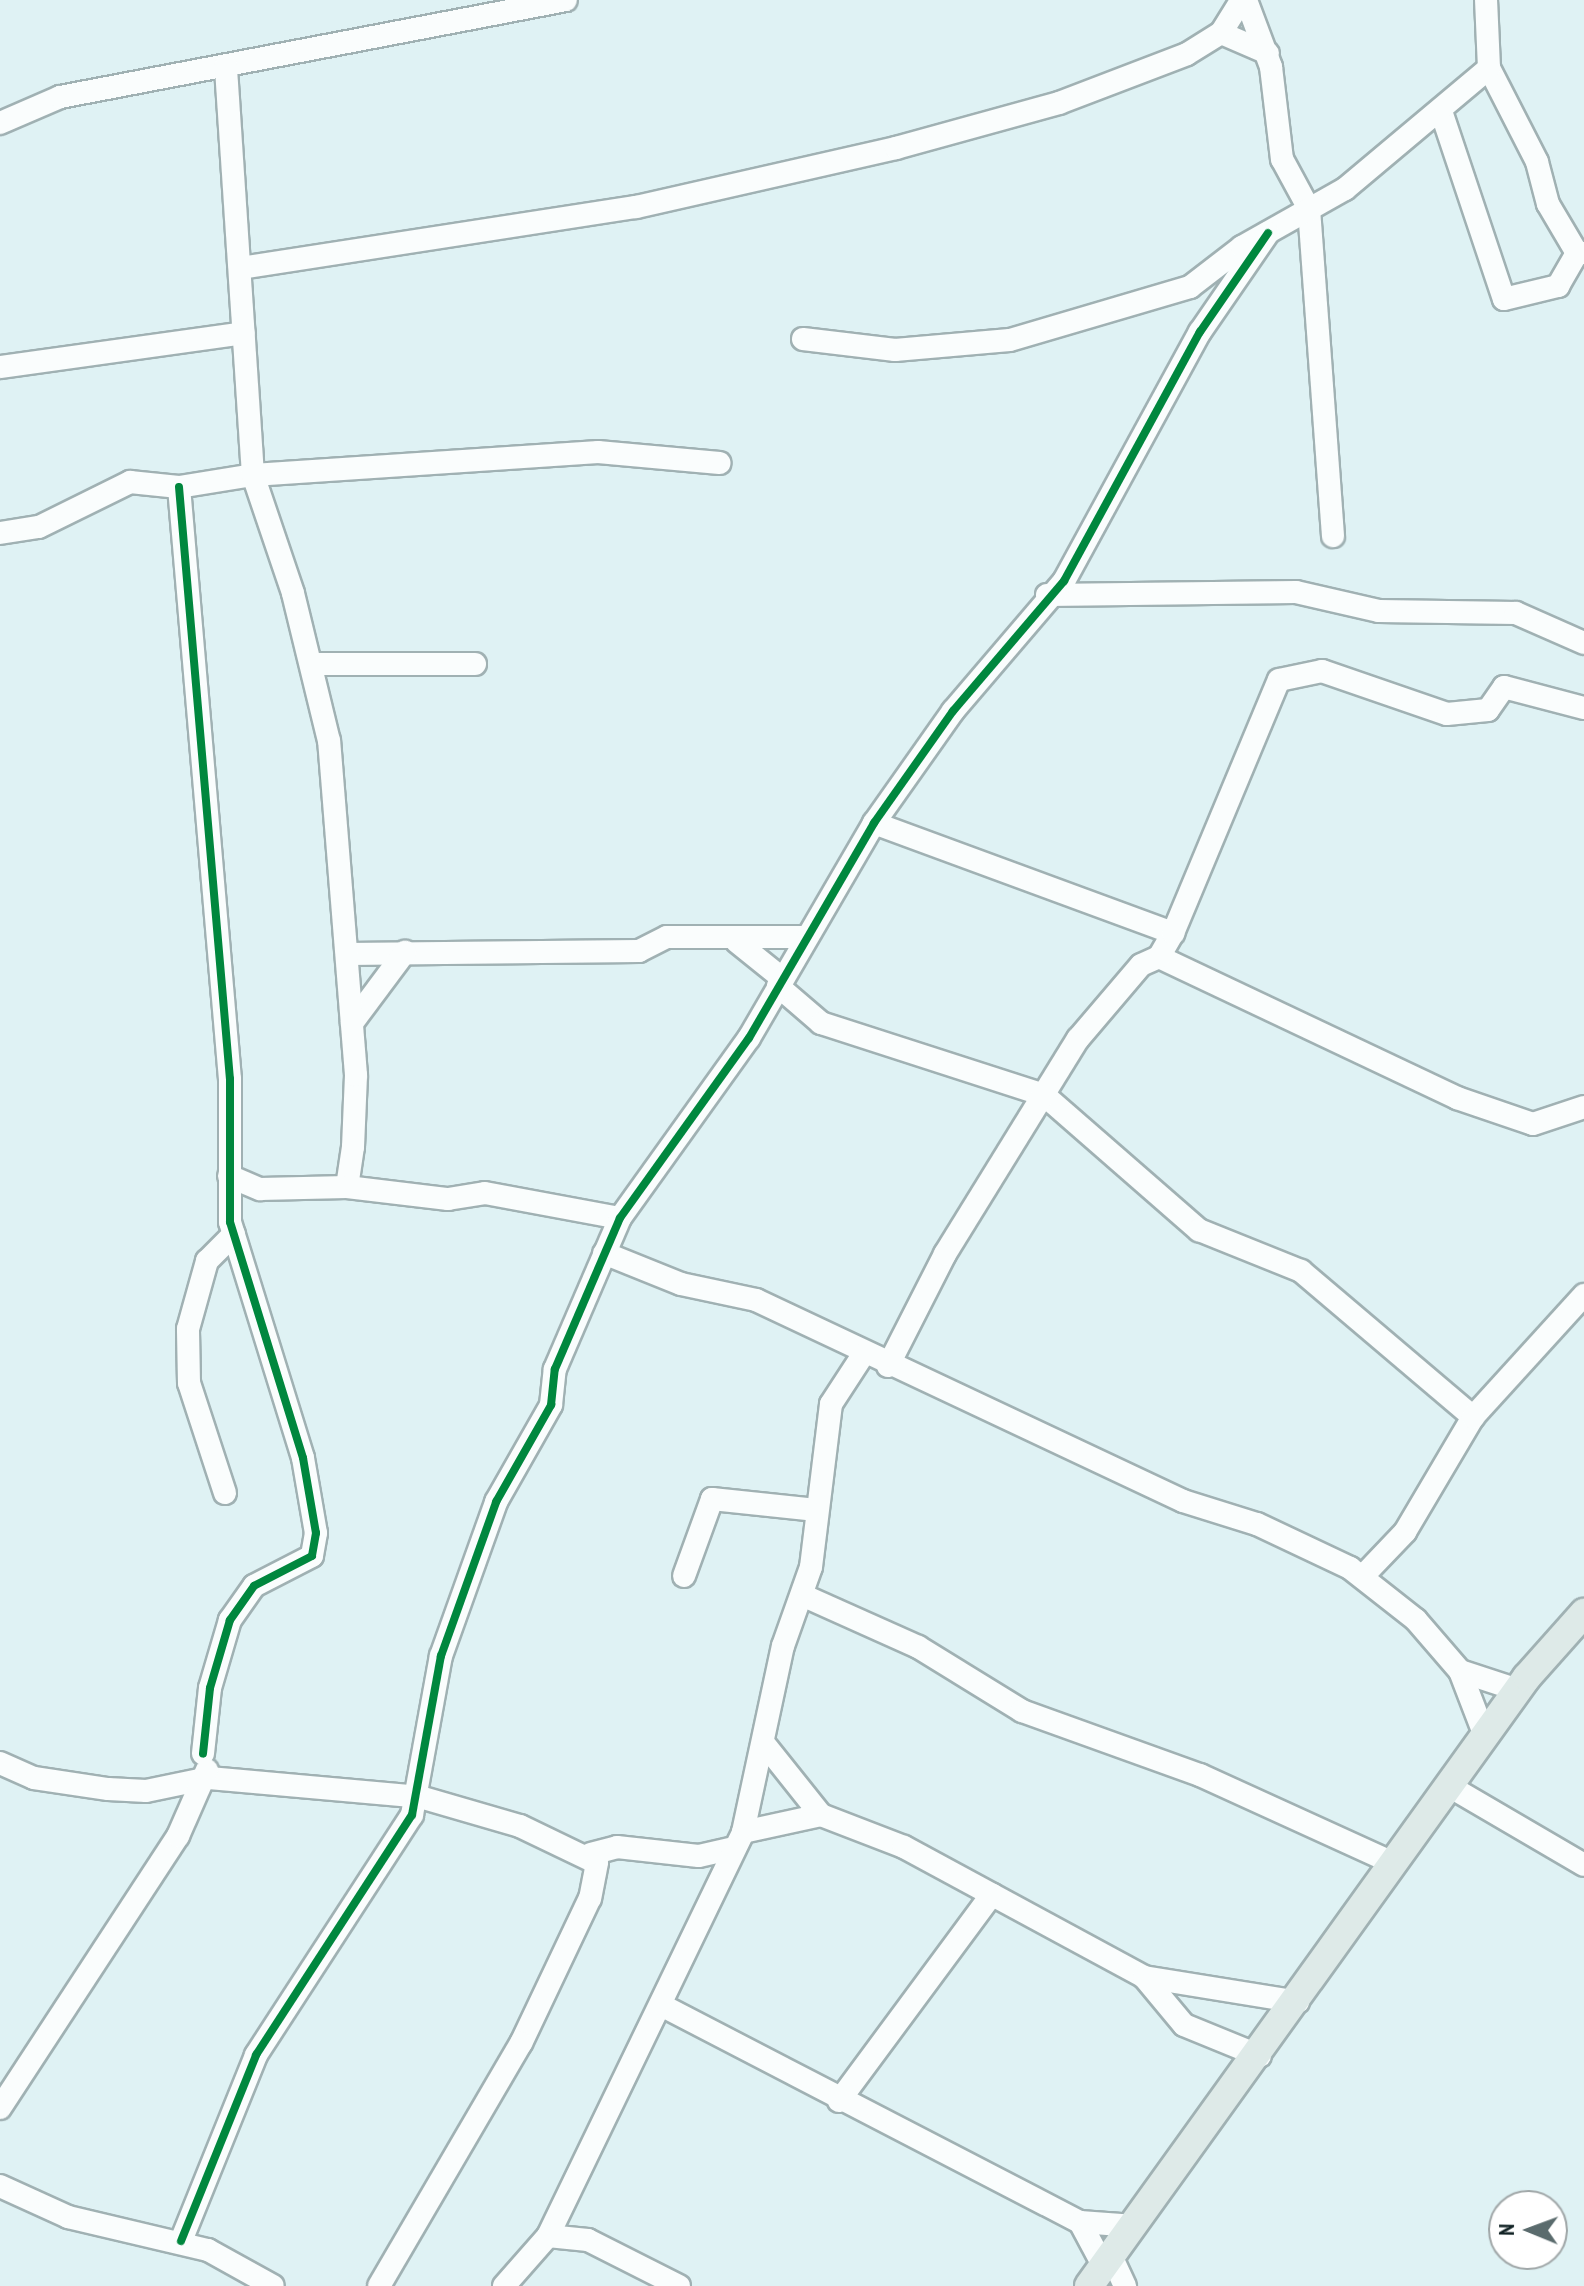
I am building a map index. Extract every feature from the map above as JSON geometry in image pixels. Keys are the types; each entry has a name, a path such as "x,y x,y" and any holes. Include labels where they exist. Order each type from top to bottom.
{"main road":[{"path":"1102,2270 1260,2056 1518,1690 1584,1613"}],"street":[{"path":"0,123 60,97 226,66 306,45 430,30 566,0"},
{"path":"241,268 636,207 785,175 1059,103 1187,54 1221,33 1244,0"},
{"path":"1244,0 1268,53 1282,159 1309,209 1333,536"},
{"path":"1442,114 1504,299 1558,286 1580,253 1489,68 1486,0"},
{"path":"1221,33 1268,53"},
{"path":"226,66 253,475 312,664 329,741 352,1023 347,1187"},
{"path":"803,339 895,350 1010,340 1172,296 1309,209 1442,114 1489,68"},
{"path":"181,2241 256,2055 420,1797 441,1656 496,1502 551,1405 555,1369 620,1218 780,982 874,823 1047,595 1064,581 1200,332 1268,233"},
{"path":"0,367 244,333"},
{"path":"0,533 39,527 130,482 179,487 253,475 598,452 720,463"},
{"path":"0,2108 209,1778 203,1754 210,1688 230,1620 254,1586 304,1563 316,1546 303,1458 232,1228 230,1079 179,487"},
{"path":"1047,595 1296,592 1379,611 1516,613 1584,643"},
{"path":"312,664 475,664"},
{"path":"888,1366 945,1254 1044,1095 1119,987 1159,957 1173,933 1279,680 1322,671 1447,714 1488,710 1504,687 1584,708"},
{"path":"874,823 1173,933"},
{"path":"347,954 639,951 667,937 694,935 737,942 807,937"},
{"path":"737,942 821,1023 1044,1095 1199,1230 1301,1271 1473,1417"},
{"path":"352,1023 405,952"},
{"path":"1159,957 1457,1098 1533,1124 1584,1107"},
{"path":"229,1176 260,1189 347,1187 448,1199 485,1193 620,1218"},
{"path":"225,1493 189,1383 188,1329 207,1261 260,1189"},
{"path":"604,1253 681,1284 756,1300 863,1355 1363,1576 1460,1671 1485,1736"},
{"path":"1363,1576 1405,1532 1473,1417 1584,1295"},
{"path":"504,2286 548,2236 739,1840 766,1746 783,1646 802,1595 831,1404 863,1355"},
{"path":"684,1576 712,1499 816,1510"},
{"path":"802,1595 918,1647 1022,1711 1200,1775 1395,1864"},
{"path":"1460,1671 1518,1690"},
{"path":"766,1746 821,1815 992,1894 1144,1977 1298,2002"},
{"path":"178,1782 203,1754"},
{"path":"0,1763 34,1778 108,1789 209,1778 420,1797 591,1854 617,1847 699,1856 739,1840 821,1815"},
{"path":"1449,1786 1584,1865"},
{"path":"379,2286 521,2043 590,1898 598,1874 591,1854"},
{"path":"839,2101 992,1894"},
{"path":"1144,1977 1184,2025 1260,2056"},
{"path":"661,2005 839,2101 1080,2222 1135,2226"},
{"path":"0,2186 68,2217 181,2241 273,2286"},
{"path":"1080,2222 1102,2270 1125,2286"},
{"path":"548,2236 588,2240 679,2286"}],"cycle path":[{"path":"181,2241 256,2055 412,1815 441,1656 496,1502 551,1405 555,1369 620,1218 749,1038 874,823 953,711 1064,581 1200,332 1268,233"},
{"path":"179,487 230,1079 230,1222 303,1458 316,1533 312,1556 254,1586 230,1620 210,1688 203,1754"}]}
